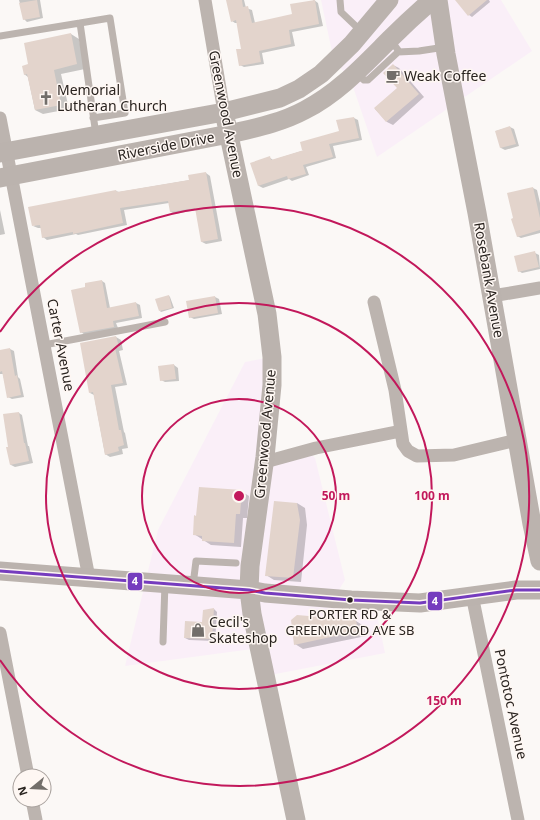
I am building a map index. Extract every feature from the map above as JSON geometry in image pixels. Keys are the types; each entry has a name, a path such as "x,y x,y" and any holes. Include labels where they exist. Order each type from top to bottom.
{"street":[{"name":"Greenwood Avenue","path":"205,0 224,112 267,314 272,357 272,385 265,462 250,566 249,590 252,614 296,820"},
{"name":"Riverside Drive","path":"4,152 95,127 224,112 280,98 299,90 321,74 352,44 388,0"},
{"name":"Riverside Drive","path":"6,176 229,134 260,127 285,119 305,110 340,86 389,47 432,0"},
{"name":"Rosebank Avenue","path":"438,0 445,47 540,561"},
{"path":"362,32 389,47"},
{"name":"Carter Avenue","path":"0,118 6,176 44,345 89,578"},
{"path":"95,127 100,158"},
{"path":"492,296 540,288"},
{"path":"374,302 395,390 403,444 408,450 417,456 454,455 517,440"},
{"path":"265,462 316,448 401,431"},
{"path":"0,571 193,585 249,590 265,593 345,599 420,602 516,590 540,590"},
{"name":"Pontotoc Avenue","path":"472,595 518,820"},
{"path":"0,633 26,768"},
{"path":"34,808 36,820"}],"lane":[{"path":"340,0 341,12 362,32"},
{"path":"0,36 80,22 110,18 125,113 95,127 80,22"},
{"path":"389,47 419,51 445,47"},
{"path":"44,345 165,322"},
{"path":"193,585 196,560 236,563"},
{"path":"163,642 165,583"}],"shaded area":[{"path":"321,0 501,0 532,51 377,157 350,78 334,61"},
{"path":"272,357 265,462 307,451 315,458 345,580 334,598 374,601 385,653 265,676 259,648 125,666 158,530 245,362"}],"building":[{"path":"37,0 40,17 23,20 19,3"},
{"path":"226,0 242,0 243,7 248,6 252,23 292,14 290,4 315,0 319,24 289,30 291,44 259,51 261,62 239,66 236,49 241,49 236,20 231,22"},
{"path":"455,0 487,0 468,16"},
{"path":"71,33 77,64 54,70 61,105 35,110 27,74 24,75 22,66 28,64 24,43"},
{"path":"393,64 419,94 386,122 374,108 397,88 383,73"},
{"path":"354,117 359,138 329,144 333,157 303,165 306,174 288,179 287,176 258,186 250,163 270,156 271,160 304,150 302,150 300,142 339,131 336,120"},
{"path":"510,126 516,144 500,148 495,131"},
{"path":"206,172 218,239 201,242 195,208 170,212 168,201 120,208 123,223 73,234 73,232 42,238 40,225 32,226 28,207 116,190 117,192 189,180 188,175"},
{"path":"533,187 540,218 540,230 517,237 511,219 513,218 507,193"},
{"path":"535,251 539,267 518,272 514,256"},
{"path":"102,280 107,308 136,302 139,316 113,321 114,327 80,333 71,290 85,287 85,283"},
{"path":"169,295 172,308 159,311 155,299"},
{"path":"215,296 218,313 189,318 186,301"},
{"path":"116,336 119,347 115,348 123,383 111,385 119,430 121,430 124,445 118,447 119,451 105,455 93,392 89,393 80,343"},
{"path":"10,348 15,376 17,375 21,395 7,398 2,371 0,372 0,350"},
{"path":"174,364 176,379 160,381 158,366"},
{"path":"19,412 24,443 29,461 10,465 6,447 8,447 3,414"},
{"path":"199,487 242,490 240,514 236,514 234,543 202,541 202,536 193,535 194,515 196,516"},
{"path":"274,501 297,503 300,520 293,578 265,576"},
{"name":"Cecil's Skateshop","path":"214,608 212,639 184,638 185,621 202,622 203,610"},
{"path":"297,615 356,620 358,631 294,645 291,620"}],"transit line":[{"name":"4","path":"0,571 249,590 265,593 351,600 420,603 516,590 540,590"}],"place":[{"name":"Weak Coffee","path":"393,76"},
{"name":"Memorial Lutheran Church","path":"46,98"},
{"name":"PORTER RD & GREENWOOD AVE SB","path":"350,600"},
{"name":"Cecil's Skateshop","path":"198,630"}]}
